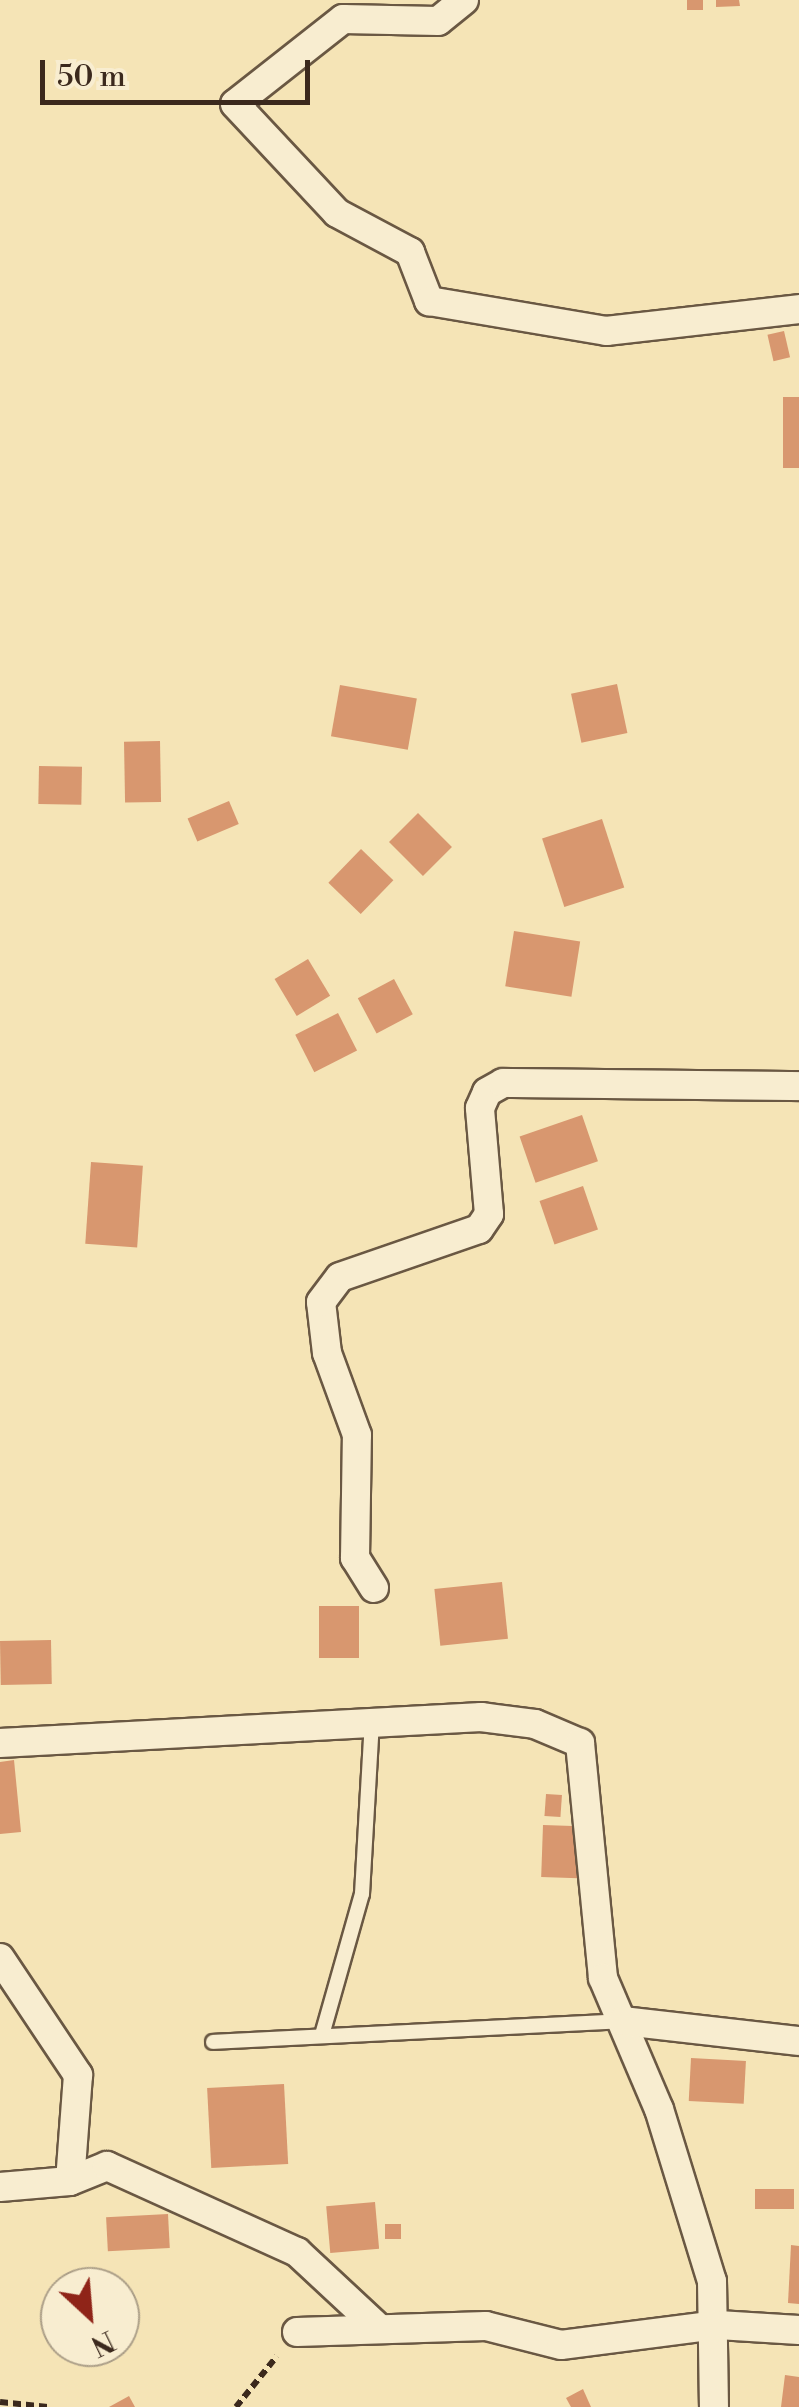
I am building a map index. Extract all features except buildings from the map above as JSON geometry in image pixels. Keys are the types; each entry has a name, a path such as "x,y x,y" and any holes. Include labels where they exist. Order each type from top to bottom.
{"street":[{"path":"464,0 438,21 344,20 235,104 337,214 410,252 429,301 606,332 799,309"},
{"path":"374,1588 355,1558 356,1436 327,1354 321,1302 340,1277 479,1229 489,1214 480,1108 487,1092 503,1083 799,1086"},
{"path":"0,1744 481,1717 535,1724 580,1743 602,1978 659,2109 712,2281 718,2325 714,2407"},
{"path":"0,1958 78,2075 70,2181"},
{"path":"623,2021 799,2041"},
{"path":"0,2187 70,2181 107,2166 208,2208 297,2252 380,2329"},
{"path":"297,2332 486,2326 561,2346 718,2325 799,2330"}],"lane":[{"path":"322,2035 362,1894 372,1721"},
{"path":"213,2042 322,2035 442,2035 623,2021"}],"path":[{"path":"236,2407 297,2332"},
{"path":"0,2402 48,2407"}]}
